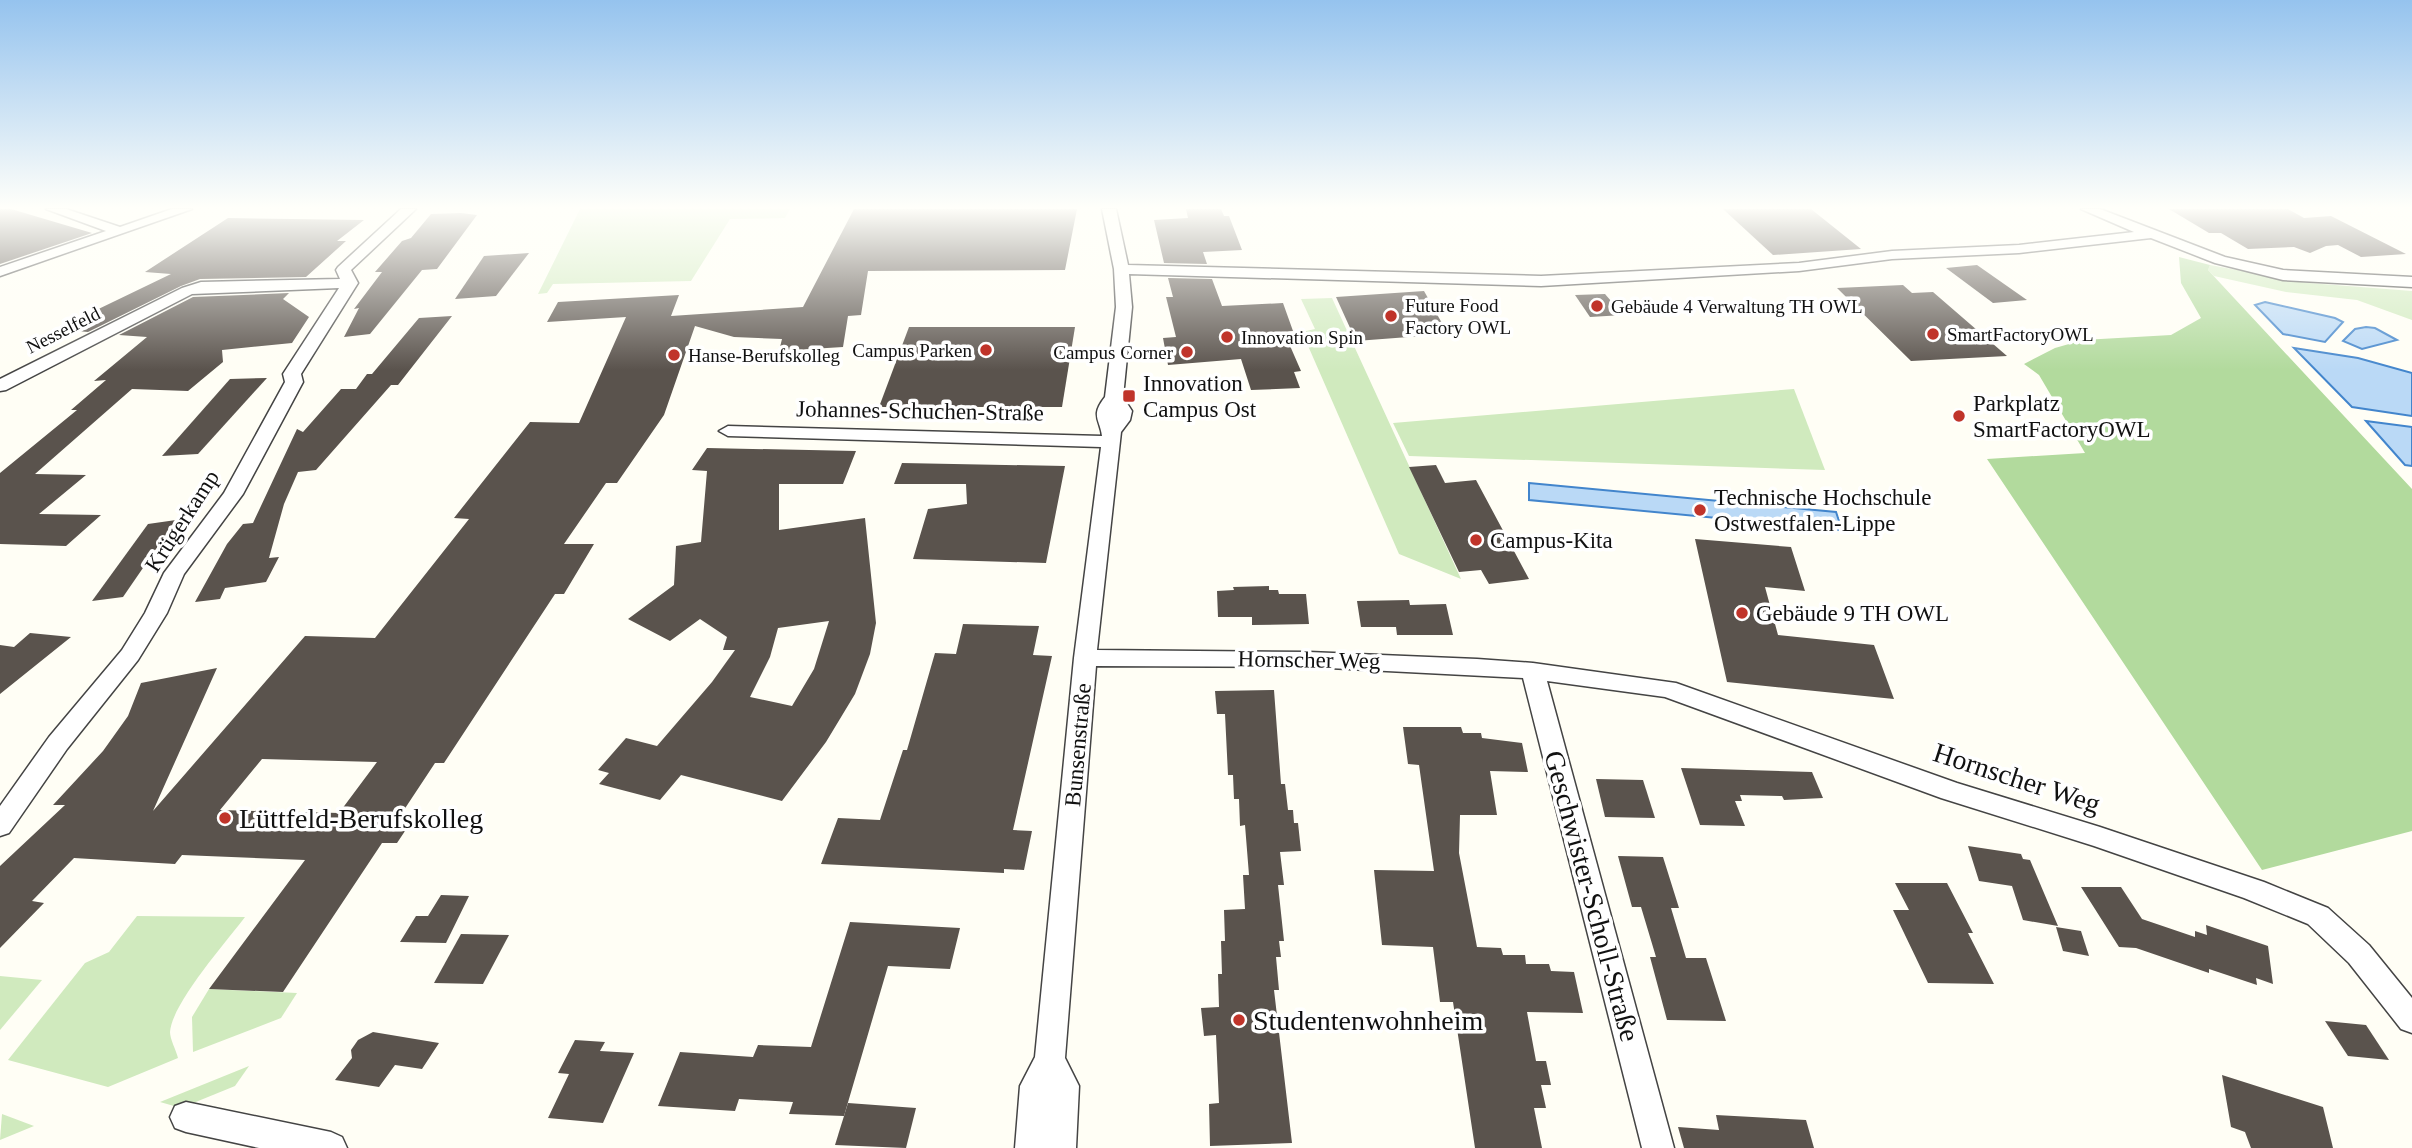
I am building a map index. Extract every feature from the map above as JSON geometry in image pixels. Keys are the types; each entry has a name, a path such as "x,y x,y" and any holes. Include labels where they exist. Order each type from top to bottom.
{"street":[{"path":"0,272 27,263"},
{"name":"Krügerkamp","path":"0,826 58,743 131,655 156,614 174,573 233,494 294,382 292,374 350,283 343,270 349,263"},
{"name":"Bunsenstraße","path":"1031,1148 1036,1086 1050,1059 1085,658 1112,437 1123,416 1122,407 1114,398 1124,307 1120,263"},
{"path":"1121,269 1541,281 1799,267 1833,263"},
{"path":"2244,263 2323,276 2412,282"},
{"name":"Nesselfeld","path":"0,386 187,290 201,287 350,283"},
{"name":"Johannes-Schuchen-Straße","path":"728,431 1112,437"},
{"name":"Hornscher Weg","path":"1085,658 1336,660 1546,672 1668,689 1950,791 2100,837 2254,890 2318,916 2360,954 2412,1020"},
{"name":"Geschwister-Scholl-Straße","path":"1546,672 1658,1148"},
{"name":"Bunsenstraße","path":"1050,1059 1063,1086 1060,1148"},
{"path":"186,1117 331,1148"}],"green space":[{"path":"554,263 703,263 691,281 553,284 547,293 538,294"},
{"path":"2179,263 2210,265 2208,270 2412,489 2412,831 2262,870 1987,459 2085,453 2039,375 2024,364 2055,348 2083,340 2171,335 2201,318 2181,283"},
{"path":"2210,265 2309,283 2412,291 2412,320 2357,300 2286,292 2214,276 2208,270"},
{"path":"1332,298 1461,579 1399,554 1302,332 1315,329 1301,299"},
{"path":"1794,389 1825,470 1409,456 1393,423"},
{"path":"137,916 245,917 180,1005 170,1032 178,1058 108,1087 8,1060 85,963 109,952"},
{"path":"0,976 42,980 0,1030"},
{"path":"209,989 297,993 281,1018 193,1052 192,1017"},
{"path":"249,1066 235,1086 181,1108 160,1102"},
{"path":"2,1114 34,1126 0,1140"}],"water":[{"path":"2265,302 2343,322 2325,342 2283,334 2255,305"},
{"path":"2375,328 2397,340 2362,349 2343,341 2355,329"},
{"path":"2294,348 2358,358 2412,373 2412,416 2352,407"},
{"path":"2366,421 2412,427 2412,466 2405,465"},
{"path":"1529,483 1836,512 1842,530 1529,500"}],"building":[{"path":"159,263 322,263 306,277 200,279 88,332 57,329 171,274 145,272"},
{"path":"383,263 442,263 437,269 422,270 370,334 344,337 359,308 354,309 382,272 375,272"},
{"path":"480,263 522,263 496,296 455,299"},
{"path":"826,263 1066,263 1065,270 868,271 861,315 848,316 843,347 779,351 782,339 734,337 695,326 664,415 617,483 606,483 564,544 594,544 564,594 555,594 444,763 435,763 396,822 411,822 397,843 382,843 283,992 209,989 305,860 182,855 175,864 74,858 32,901 44,903 0,948 0,866 65,805 53,805 103,751 128,716 141,683 217,668 153,811 305,636 375,638 469,519 454,518 530,422 579,423 626,317 547,322 558,302 679,295 671,316 803,307","holes":["262,759 377,762 339,813 220,810"]},
{"path":"1164,263 1207,263 1207,264"},
{"path":"1977,265 2027,300 1993,303 1946,268"},
{"name":"Innovation Spin","path":"1168,278 1212,279 1222,306 1283,303 1293,331 1284,332 1301,371 1294,372 1300,388 1251,390 1241,359 1168,365 1163,338 1176,337 1166,297 1173,297"},
{"name":"SmartFactoryOWL","path":"1903,285 1912,293 1933,292 2007,356 1911,361 1837,288"},
{"name":"Future Food Factory OWL","path":"1424,291 1448,334 1356,341 1336,297"},
{"path":"289,293 283,299 309,317 292,343 222,350 223,362 188,391 132,389 35,474 86,475 39,514 101,515 66,546 0,544 0,473 77,410 71,410 106,380 94,381 147,337 119,335 193,297"},
{"path":"1605,294 1623,315 1590,317 1575,295"},
{"path":"452,316 398,385 391,385 316,470 298,472 284,504 269,558 279,557 266,582 225,588 220,599 195,602 227,544 243,524 253,523 297,429 303,432 341,389 356,389 419,318"},
{"name":"Campus Parken","path":"909,327 1075,327 1062,407 879,407"},
{"path":"267,378 198,454 162,456 230,379"},
{"path":"707,448 856,451 843,484 779,484 779,530 865,518 876,623 870,654 855,694 826,742 782,801 681,775 660,800 599,784 609,773 598,770 626,738 657,746 712,682 735,650 723,650 727,637 700,619 670,641 628,619 674,585 676,546 701,542 707,471 692,470","holes":["829,621 814,669 792,706 750,697 770,657 778,628"]},
{"path":"902,463 1065,466 1046,563 913,559 928,509 967,504 966,484 894,484"},
{"name":"Campus-Kita","path":"1436,465 1445,483 1476,480 1529,579 1489,584 1481,570 1459,572 1409,467"},
{"path":"176,520 123,597 92,601 148,524"},
{"name":"Gebäude 9 TH OWL","path":"1695,539 1791,547 1805,591 1765,587 1778,635 1874,645 1894,699 1727,682"},
{"path":"1269,586 1269,590 1278,590 1279,594 1306,594 1309,624 1252,625 1252,617 1218,617 1217,591 1234,590 1233,587"},
{"path":"1409,600 1410,605 1446,604 1453,635 1397,635 1396,627 1361,627 1357,601"},
{"path":"963,624 1039,626 1033,655 1052,656 1013,830 1032,831 1024,870 1004,869 1004,873 821,864 838,818 880,820 903,750 907,750 935,653 956,654"},
{"path":"30,633 71,637 0,694 0,645 14,647"},
{"path":"1274,690 1281,784 1285,784 1288,810 1293,810 1294,823 1298,823 1301,851 1280,852 1284,885 1278,885 1284,941 1279,941 1281,957 1276,957 1279,990 1274,990 1292,1143 1210,1146 1209,1104 1219,1103 1216,1035 1204,1036 1201,1008 1219,1007 1218,974 1222,974 1224,910 1245,909 1243,875 1249,875 1245,825 1240,826 1239,799 1234,799 1233,775 1228,775 1225,714 1217,714 1215,691"},
{"path":"1403,727 1461,727 1463,733 1481,733 1482,738 1522,743 1528,772 1490,771 1497,815 1460,815 1459,853 1477,947 1501,948 1503,955 1525,955 1526,964 1549,964 1551,971 1574,972 1583,1013 1527,1012 1536,1061 1546,1061 1551,1085 1541,1085 1546,1108 1534,1108 1542,1148 1475,1148 1453,1002 1440,1002 1433,947 1382,945 1374,870 1434,871 1419,765 1408,764"},
{"path":"1681,768 1812,772 1823,798 1784,800 1782,796 1740,795 1742,801 1735,801 1745,826 1700,825"},
{"path":"1596,779 1643,780 1655,818 1605,817"},
{"path":"1968,846 2021,854 2023,859 2030,860 2058,926 2023,920 2012,886 1979,881"},
{"path":"1618,856 1663,857 1679,908 1671,908 1686,958 1706,958 1726,1021 1667,1020 1650,957 1656,957 1641,907 1632,907"},
{"path":"1895,883 1947,883 1973,933 1968,933 1994,984 1928,983 1893,910 1909,910"},
{"path":"2081,887 2121,887 2142,919 2195,937 2195,931 2207,935 2206,925 2268,946 2273,984 2256,978 2257,985 2209,969 2209,973 2136,948 2119,947"},
{"path":"441,895 469,896 446,943 400,942 416,916 428,916"},
{"path":"850,922 960,928 950,969 888,966 844,1116 789,1114 793,1102 739,1099 735,1111 658,1106 680,1052 753,1057 758,1045 811,1047"},
{"path":"2056,927 2081,931 2089,956 2063,951"},
{"path":"461,934 509,935 483,984 434,983"},
{"path":"2325,1021 2366,1025 2389,1060 2348,1056"},
{"path":"373,1032 439,1043 422,1069 395,1065 379,1087 335,1080 352,1058 351,1050 358,1040"},
{"path":"575,1040 605,1042 600,1051 634,1053 603,1123 548,1118 569,1074 558,1073"},
{"path":"2222,1075 2323,1107 2333,1148 2251,1148 2245,1132 2231,1127"},
{"path":"848,1103 916,1108 906,1148 835,1145"},
{"path":"1716,1115 1806,1120 1814,1148 1684,1148 1678,1127 1719,1130"}],"place":[{"name":"Gebäude 4 Verwaltung TH OWL","path":"1597,306"},
{"name":"Future Food Factory OWL","path":"1391,316"},
{"name":"SmartFactoryOWL","path":"1933,334"},
{"name":"Innovation Spin","path":"1227,337"},
{"name":"Campus Parken","path":"986,350"},
{"name":"Campus Corner","path":"1187,352"},
{"name":"Hanse-Berufskolleg","path":"674,355"},
{"name":"Innovation Campus Ost","path":"1129,396"},
{"name":"Parkplatz SmartFactoryOWL","path":"1959,416"},
{"name":"Technische Hochschule Ostwestfalen-Lippe","path":"1700,510"},
{"name":"Campus-Kita","path":"1476,540"},
{"name":"Gebäude 9 TH OWL","path":"1742,613"},
{"name":"Lüttfeld-Berufskolleg","path":"225,818"},
{"name":"Studentenwohnheim","path":"1239,1020"}]}
